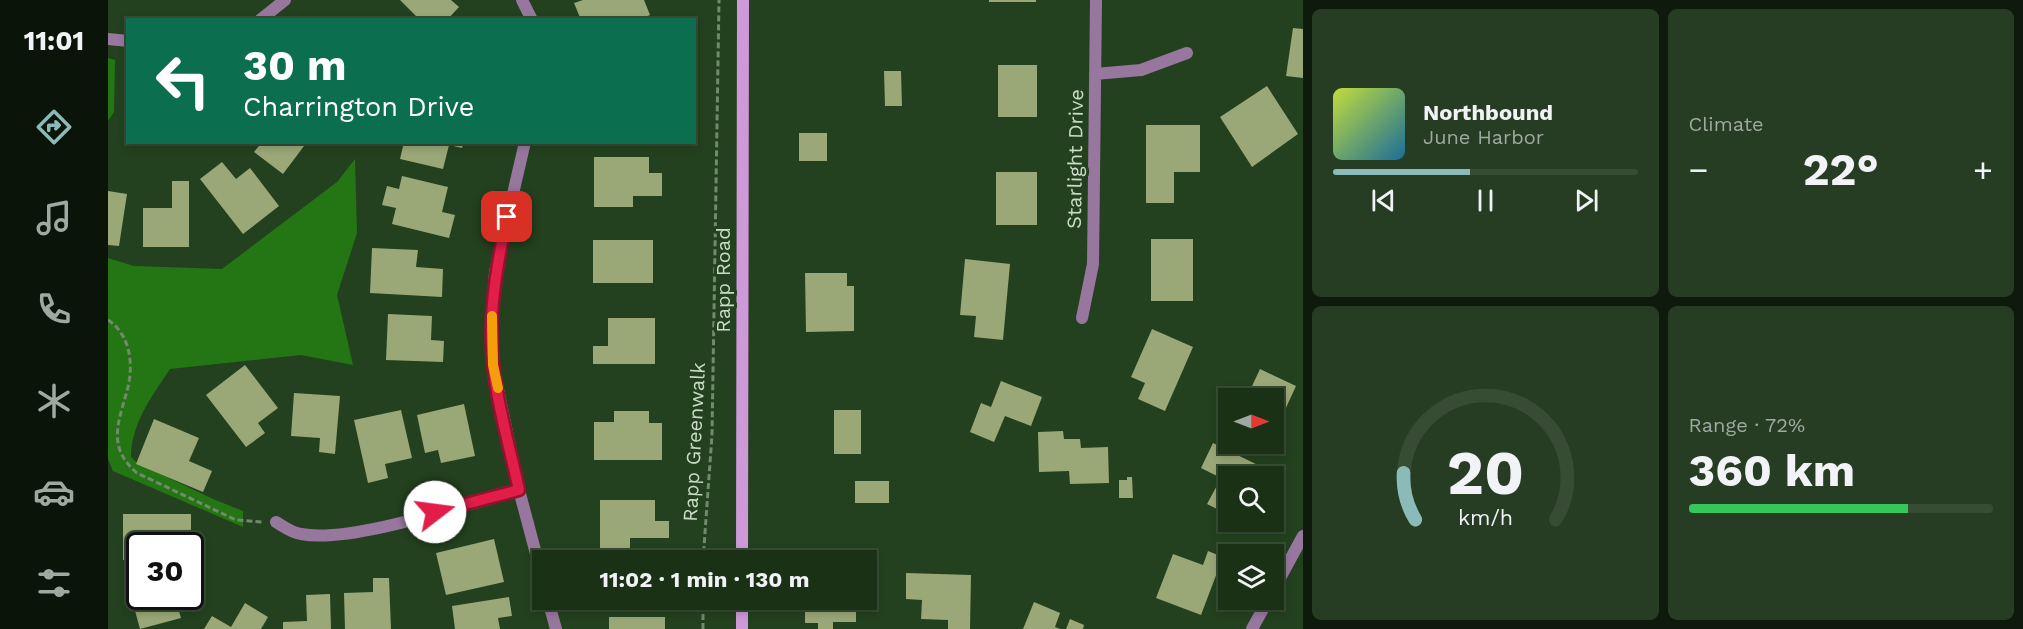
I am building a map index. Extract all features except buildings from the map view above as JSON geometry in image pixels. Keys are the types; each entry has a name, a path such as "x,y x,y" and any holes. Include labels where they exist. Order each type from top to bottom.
{"street":[{"path":"262,18 285,0"},
{"path":"522,0 531,18"},
{"name":"Rapp Road","path":"742,550 743,0"},
{"name":"Starlight Drive","path":"1082,318 1093,264 1096,0"},
{"path":"108,39 126,41"},
{"path":"1095,74 1141,70 1187,53"},
{"path":"525,144 495,272 491,322 493,365 519,490 535,550"},
{"path":"276,522 299,534 329,536 393,524 519,490"},
{"path":"1284,571 1303,536"},
{"path":"551,610 556,629"},
{"path":"742,610 742,629"},
{"path":"1252,629 1262,610"}],"path":[{"name":"Rapp Greenwalk","path":"704,550 707,479 712,435 715,123 720,0"},
{"path":"108,320 117,326 127,341 130,360 127,392 113,422"},
{"path":"116,457 123,466 236,520 276,522"},
{"path":"703,610 703,629"}],"green space":[{"path":"108,58 115,60 114,112 108,121"},
{"path":"355,159 357,233 337,295 353,365 301,355 170,369 144,411 135,433 131,457 137,463 243,511 243,527 113,471 108,459 108,258 134,266 222,269 337,182"}],"slow traffic":[{"path":"492,316 493,365 498,388"}],"route":[{"path":"435,512 519,490 493,365 491,322 495,272 507,217"}]}
